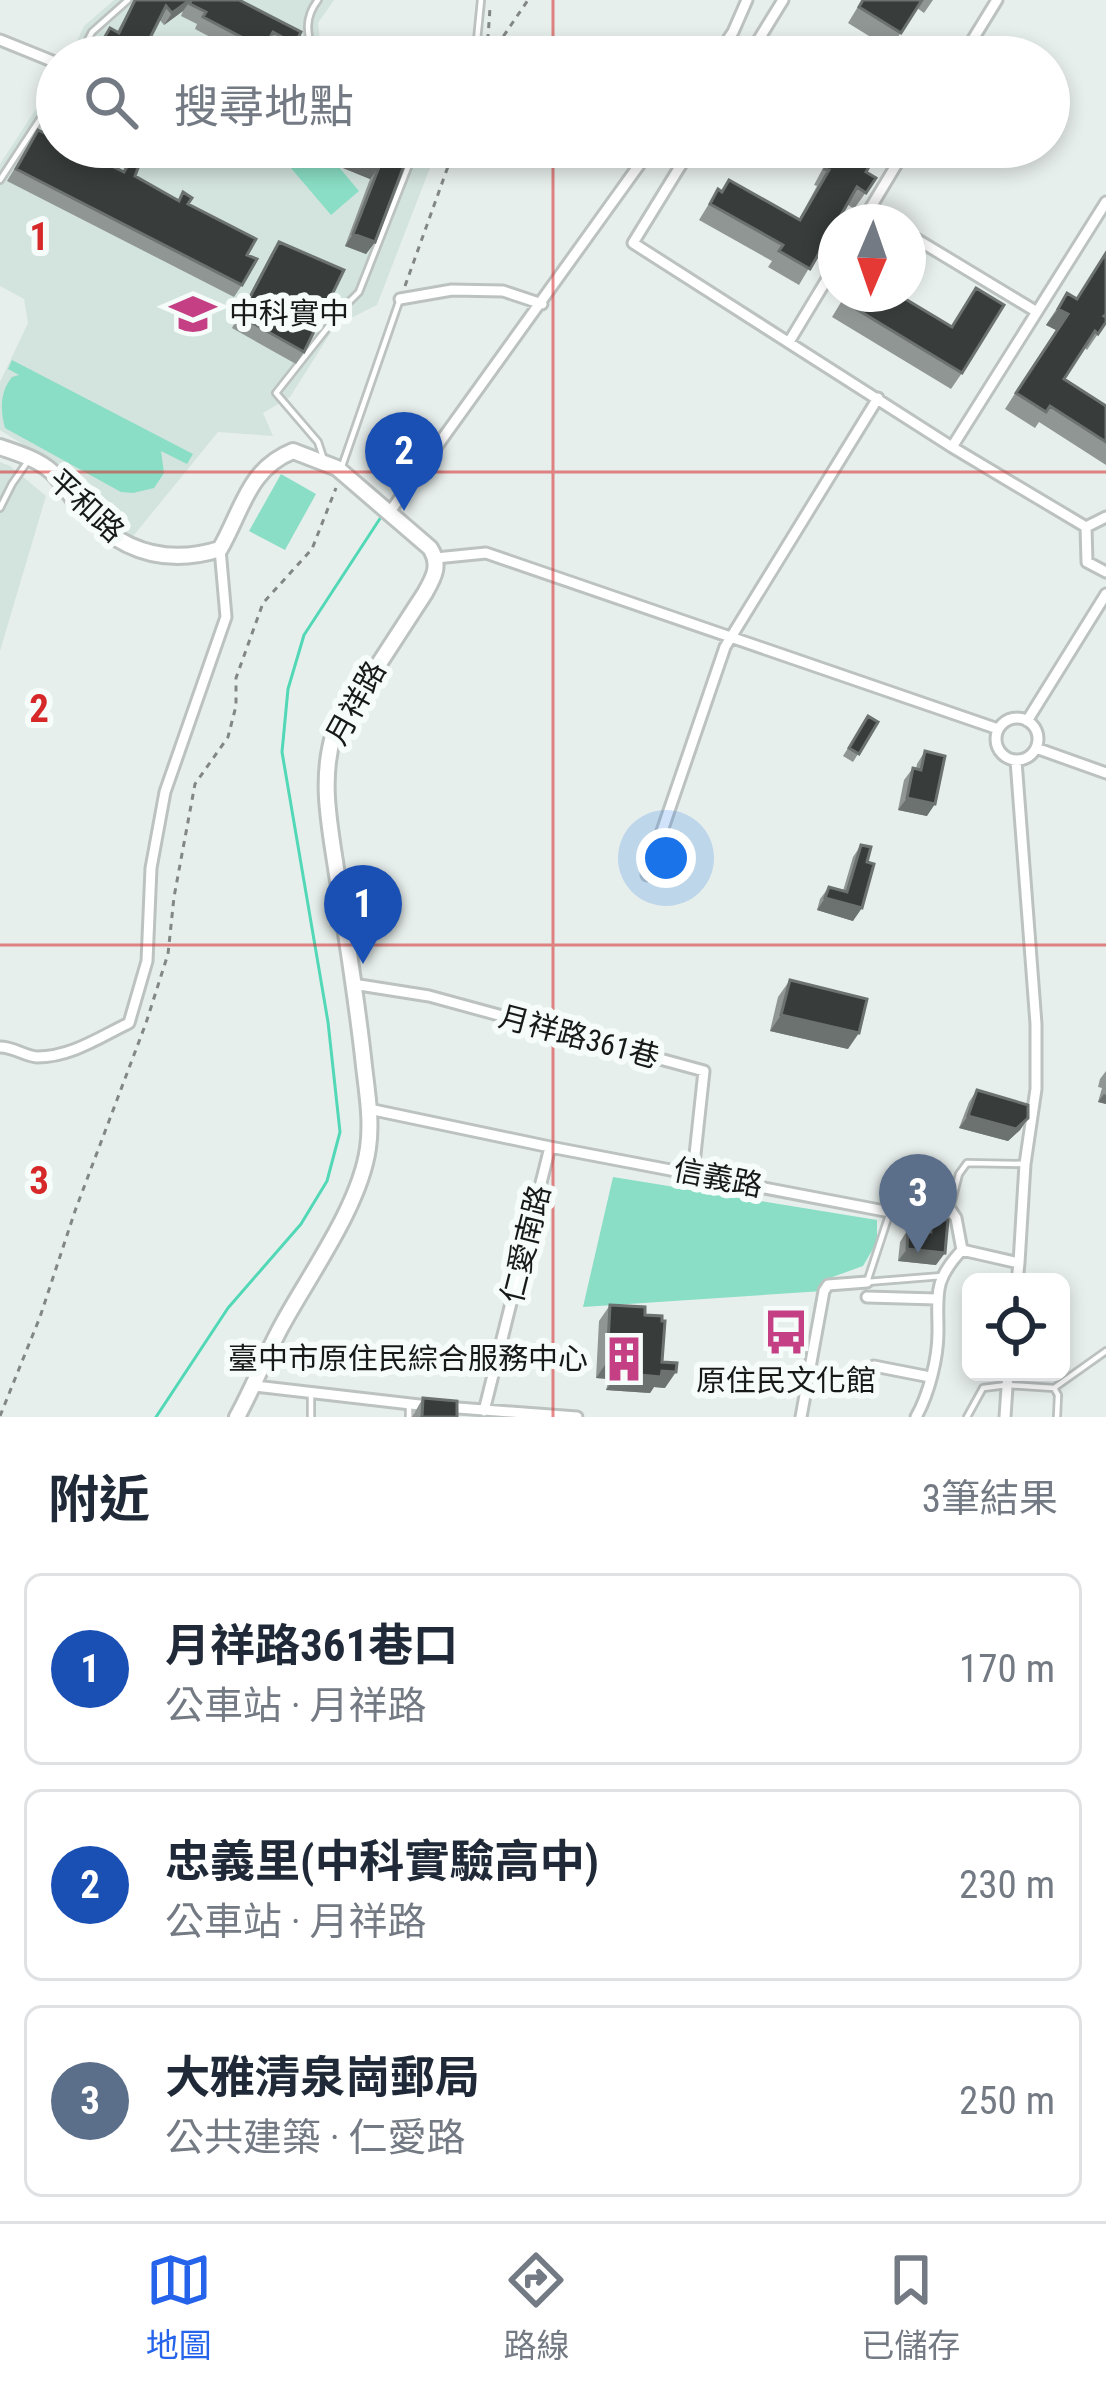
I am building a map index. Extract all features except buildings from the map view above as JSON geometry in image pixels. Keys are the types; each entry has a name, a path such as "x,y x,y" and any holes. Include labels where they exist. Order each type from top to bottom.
{"street":[{"path":"731,36 747,0"},
{"path":"761,36 783,0"},
{"path":"975,36 997,0"},
{"path":"0,40 36,55"},
{"path":"386,512 637,168"},
{"path":"679,168 633,243 1086,527"},
{"path":"872,204 894,168"},
{"path":"952,447 1106,202"},
{"path":"926,245 1037,312"},
{"path":"400,299 452,290 503,291 538,303"},
{"path":"789,342 818,294"},
{"path":"647,875 725,647 878,398"},
{"name":"平和路","path":"0,447 50,470 84,512 132,548 150,555 220,549"},
{"path":"0,1047 33,1057 70,1052 129,1023 147,961 151,868 165,792 226,617 220,549 256,479 271,460 293,451 341,472 436,558 486,553 998,730"},
{"path":"1086,527 1106,517"},
{"path":"1086,527 1087,562 1106,572"},
{"name":"月祥路","path":"237,1417 361,1177 369,1145 369,1109 326,806 327,756 334,733 435,574 436,558"},
{"path":"1027,721 1106,593"},
{"path":"1018,716 1034,724 1040,740 1032,755 1016,761 1000,754 994,738 998,730 1002,722 1018,716"},
{"path":"1036,748 1106,773"},
{"path":"1016,761 1036,1024 1036,1089 1017,1273"},
{"name":"月祥路361巷","path":"353,984 429,996 704,1070 693,1173"},
{"name":"信義路","path":"369,1109 890,1212 950,1209"},
{"name":"仁愛南路","path":"484,1411 550,1147"},
{"path":"916,1417 938,1336 936,1299 942,1276 962,1250 950,1209"},
{"path":"962,1250 1018,1263"},
{"path":"801,1417 824,1291 828,1285 867,1282"},
{"path":"867,1297 936,1299"},
{"path":"874,1366 930,1377"},
{"path":"1005,1417 1007,1381"},
{"path":"255,1386 577,1417"}],"lane":[{"path":"90,36 128,0"},
{"path":"309,36 309,12 318,0"},
{"path":"477,36 481,0"},
{"path":"0,180 36,126"},
{"path":"325,463 318,442 276,393 359,292 408,168"},
{"path":"341,472 400,299"},
{"path":"0,508 30,458"},
{"path":"950,1209 958,1174 967,1163 1025,1164"},
{"path":"890,1212 867,1282 942,1276"},
{"path":"968,1417 982,1388 1054,1388 1106,1351"},
{"path":"1054,1388 1057,1417"},
{"path":"311,1394 311,1417"},
{"path":"409,1417 410,1404"}],"path":[{"path":"487,36 490,0"},
{"path":"501,36 528,0"},
{"path":"400,299 447,168"},
{"path":"0,1416 40,1317 168,954 195,784 228,737 236,706 236,677 263,603 312,549 341,472"}],"shaded area":[{"path":"114,0 334,0 318,23 320,36 79,36 84,26"},
{"name":"中科實中","path":"36,109 36,168 430,168 377,305 335,326 290,397 263,413 273,436 218,432 130,540 104,524 51,462 0,430 0,382 28,323 24,299 0,286 0,164"},
{"path":"0,462 46,496 0,651"}],"green space":[{"path":"291,168 340,168 359,191 331,215"},
{"path":"12,360 193,454 187,464 161,451 164,473 154,488 121,492 5,428 3,395 12,377 19,375 8,369"},
{"path":"281,474 316,494 285,550 249,531"},
{"path":"613,1177 877,1220 877,1242 863,1266 827,1279 823,1291 583,1307"}],"waterway":[{"path":"156,1417 228,1308 301,1224 327,1181 340,1132 328,1022 282,752 288,689 304,635 381,517"}],"place":[{"name":"中科實中","path":"193,314"},
{"name":"忠義里(中科實驗高中)","path":"404,511"},
{"name":"月祥路361巷口","path":"363,964"},
{"name":"大雅清泉崗郵局","path":"918,1253"},
{"name":"原住民文化館","path":"786,1332"},
{"name":"臺中市原住民綜合服務中心","path":"624,1359"}]}
